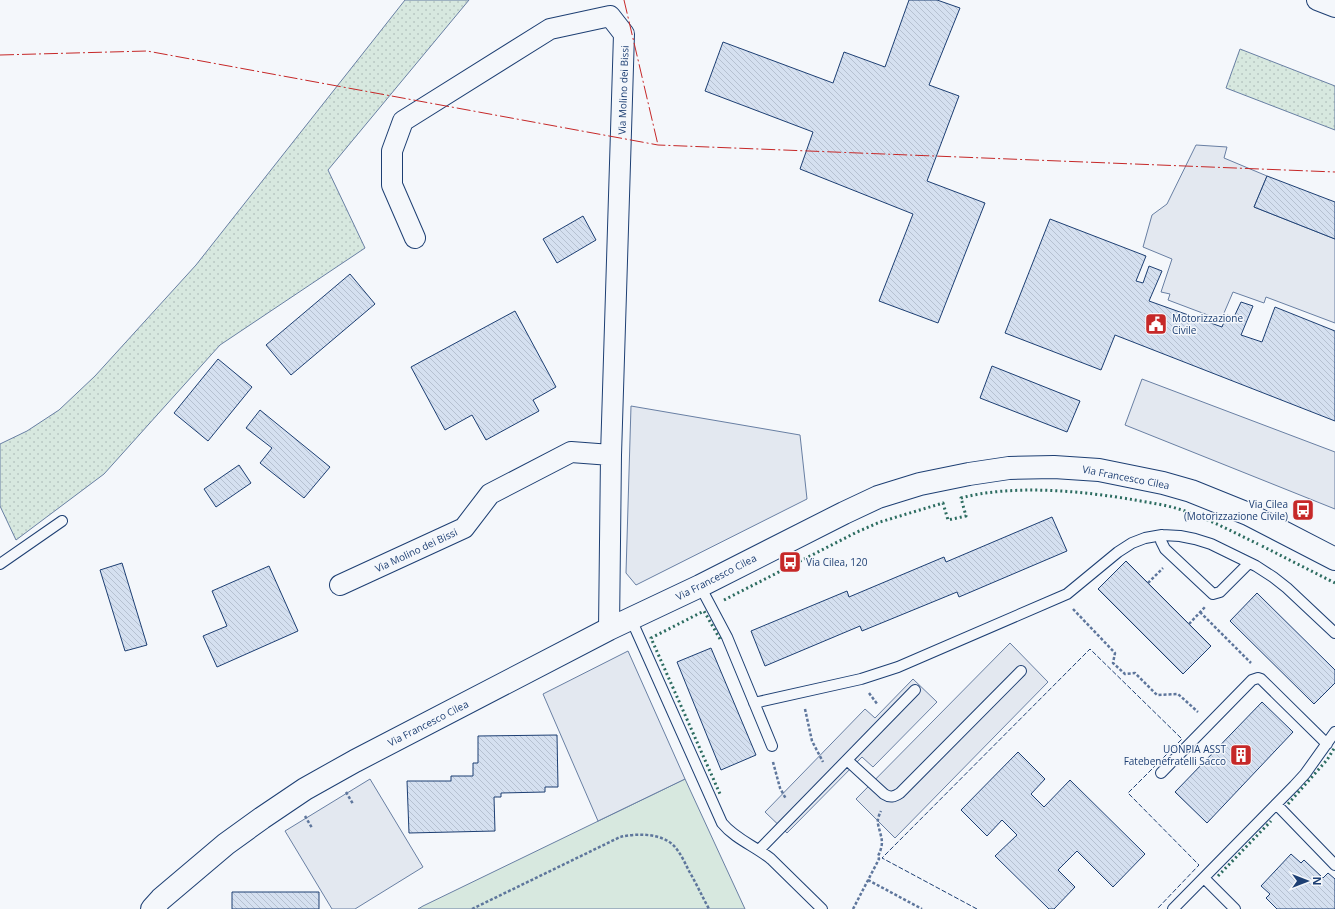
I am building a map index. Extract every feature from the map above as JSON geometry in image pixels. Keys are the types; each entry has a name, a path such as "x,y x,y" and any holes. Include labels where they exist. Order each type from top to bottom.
{"street":[{"path":"1316,0 1335,7"},
{"name":"Via Molino dei Bissi","path":"415,238 392,185 392,151 403,121 550,29 610,16 624,34 612,455 609,629"},
{"name":"Via Molino dei Bissi","path":"340,584 464,528 490,494 571,452 612,455"},
{"name":"Via Francesco Cilea","path":"152,909 161,899 226,844 305,790 355,761 609,629 700,586 790,539 878,497 920,484 989,470 1016,468 1099,470 1163,483 1191,491 1248,514 1335,558"}],"lane":[{"path":"0,564 62,521"},
{"path":"1162,535 1161,541 1165,549 1213,594 1220,592 1249,563"},
{"path":"754,703 861,679 887,671 1061,597 1078,586 1118,552 1132,543 1145,538 1162,535 1180,536 1211,544 1249,563 1273,577 1287,588 1335,633"},
{"path":"700,586 727,637 772,746"},
{"path":"631,619 722,823 732,834 771,859 822,909"},
{"path":"847,760 888,796 896,796 1021,671"},
{"path":"1161,773 1255,678 1261,679 1326,744"},
{"path":"759,850 916,690"},
{"path":"1173,909 1277,805 1305,774 1335,732"},
{"path":"1277,805 1335,865"},
{"path":"1204,878 1234,909"}],"path":[{"path":"1061,597 1115,652 1113,663 1125,674 1135,673 1157,695 1174,694 1182,696 1210,723"},
{"path":"1200,612 1256,669 1261,679"},
{"path":"861,679 875,702 889,717"},
{"path":"802,692 815,748 824,763 834,774"},
{"path":"772,746 771,755 781,792 798,811"},
{"path":"346,792 353,804"},
{"path":"853,909 879,859 878,856 882,846 882,834 878,823 880,812 888,796"},
{"path":"305,816 312,828"},
{"path":"472,909 620,837 633,834 644,834 664,840 675,846 709,909"},
{"path":"868,880 922,909"}],"shaded area":[{"path":"405,0 469,0 328,170 365,248 220,345 104,474 16,540 0,506 0,444 27,431 59,410 95,376 196,265"},
{"path":"1240,49 1335,86 1335,130 1226,88"},
{"path":"1196,145 1227,147 1224,158 1267,176 1254,207 1335,239 1335,323 1266,297 1264,303 1233,292 1221,320 1168,300 1170,294 1161,292 1172,259 1143,247 1152,215 1167,204"},
{"path":"1142,379 1335,452 1335,509 1125,425"},
{"path":"631,406 800,435 807,499 636,585 626,573"},
{"path":"1010,643 1048,682 895,838 856,799"},
{"path":"628,651 685,779 598,821 543,694"},
{"path":"913,679 937,702 873,767 862,757 787,833 765,812 865,709 875,718"},
{"path":"370,779 423,867 355,909 332,909 285,831"},
{"path":"685,779 745,909 418,909 423,906"}],"building":[{"path":"909,0 937,0 960,8 929,85 959,96 927,181 985,203 938,323 879,301 913,214 800,169 813,132 705,91 723,42 833,83 844,52 885,67"},
{"path":"1267,176 1335,202 1335,239 1254,207"},
{"path":"583,216 596,240 557,263 543,239"},
{"path":"1050,219 1146,256 1136,281 1143,283 1149,266 1162,271 1149,301 1222,327 1227,315 1234,317 1241,302 1253,306 1241,335 1262,342 1275,307 1335,331 1335,421 1115,335 1101,370 1005,333"},
{"path":"350,274 375,304 291,375 266,345"},
{"path":"515,311 556,387 533,400 539,411 486,440 472,415 445,430 411,367"},
{"path":"218,359 252,387 208,441 174,413"},
{"path":"992,366 1080,401 1067,432 980,398"},
{"path":"260,410 330,467 304,498 260,463 272,448 246,428"},
{"path":"239,465 251,483 216,507 204,489"},
{"path":"1052,517 1067,551 959,597 957,592 862,631 860,626 765,666 751,631 847,591 849,597 944,557 946,562"},
{"path":"1126,561 1211,646 1183,674 1098,589"},
{"path":"122,563 147,645 125,651 100,570"},
{"path":"269,566 298,631 217,667 203,636 227,626 212,591"},
{"path":"1257,593 1335,670 1335,683 1314,704 1230,621"},
{"path":"711,648 756,755 721,770 677,662"},
{"name":"UONPIA ASST Fatebenefratelli Sacco","path":"1262,702 1293,732 1207,823 1175,792"},
{"path":"557,735 558,787 545,787 545,792 501,793 501,797 494,797 495,831 409,833 407,781 451,781 451,776 473,776 473,763 478,763 478,736"},
{"path":"1018,752 1045,779 1031,794 1044,807 1070,780 1145,854 1113,887 1077,851 1058,870 1075,887 1054,909 1049,909 995,856 1017,835 1002,820 987,836 961,810"},
{"path":"1291,854 1301,863 1304,860 1323,878 1328,873 1335,879 1335,909 1277,909 1266,898 1270,894 1261,886"},
{"path":"232,892 319,892 319,909 232,909"}],"hedge":[{"path":"724,600 857,532 880,522 943,503 948,520 966,516 961,498 1003,491 1048,490 1093,494 1165,505 1202,517 1258,544"},
{"path":"1262,546 1335,583"},
{"path":"720,639 704,611 651,638 720,794"},
{"path":"1288,804 1327,760 1335,747"},
{"path":"1218,876 1271,821"}],"fence":[{"path":"977,909 882,858 1090,649 1182,739 1128,793 1199,865 1157,909"}],"power":[{"path":"624,0 658,145"},
{"path":"0,55 147,51 658,145 1335,172"}],"place":[{"name":"Motorizzazione Civile","path":"1156,324"},
{"name":"Via Cilea (Motorizzazione Civile)","path":"1303,510"},
{"name":"Via Cilea, 120","path":"790,562"},
{"name":"UONPIA ASST Fatebenefratelli Sacco","path":"1241,755"}]}
